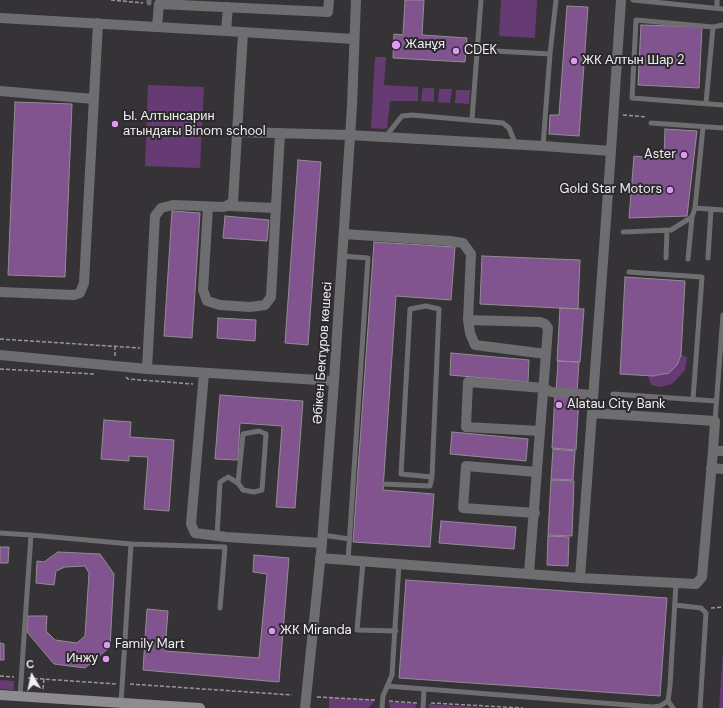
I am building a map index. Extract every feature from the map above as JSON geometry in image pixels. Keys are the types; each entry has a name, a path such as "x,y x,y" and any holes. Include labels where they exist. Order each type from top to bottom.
{"street":[{"path":"157,27 159,4 328,12 329,0"},
{"name":"Әбікен Бектұров көшесі","path":"305,708 322,539 334,381 344,234 356,0"},
{"path":"580,578 621,0"},
{"path":"226,31 228,7"},
{"path":"0,18 353,38"},
{"path":"0,292 74,295 80,293 84,283 98,23"},
{"path":"229,206 233,202 234,195 242,32"},
{"path":"0,91 94,99"},
{"path":"237,132 349,135 610,151"},
{"path":"208,207 203,290 207,301 220,305 250,307 265,305 271,297 280,133"},
{"path":"147,369 155,216 162,208 173,205 276,208"},
{"path":"344,234 463,243 471,254 468,320 470,333 475,345 546,354"},
{"path":"468,320 545,324 548,328 535,513 529,573"},
{"path":"0,355 147,369 334,381"},
{"path":"204,372 191,524 195,533 223,540 322,539"},
{"path":"540,431 466,427 468,382 544,388 551,392 593,395"},
{"path":"320,558 580,578 696,584 702,577 711,468 718,451 715,421 592,413"},
{"path":"535,513 463,508 466,466 537,472"},
{"path":"711,468 723,469"},
{"path":"0,694 83,704 121,703 200,708"}],"lane":[{"path":"472,119 481,0"},
{"path":"543,146 556,0"},
{"path":"633,0 723,9"},
{"path":"701,0 701,6"},
{"path":"717,0 717,8"},
{"path":"723,25 713,27 636,20 632,98 723,104"},
{"path":"706,103 713,27"},
{"path":"477,50 550,54"},
{"path":"385,137 402,116 412,115 472,119 503,123 509,128 516,145"},
{"path":"651,123 723,128"},
{"path":"688,259 703,127"},
{"path":"695,208 723,210"},
{"path":"708,258 711,209"},
{"path":"622,232 667,230 692,217"},
{"path":"666,258 667,230"},
{"path":"342,256 368,258 348,561"},
{"path":"629,272 702,277 693,399"},
{"path":"383,484 430,486 432,477 439,309 426,306 410,309 401,474 432,477"},
{"path":"715,421 723,315"},
{"path":"613,394 716,401"},
{"path":"220,608 223,540 220,482 228,477 238,483 243,490 254,492 262,490 266,434 259,431 243,434 238,483"},
{"path":"0,533 131,544 223,540"},
{"path":"20,696 23,677 31,535"},
{"path":"322,539 350,539"},
{"path":"121,703 131,544"},
{"path":"363,562 358,630 396,631"},
{"path":"382,708 383,696 392,675 396,631 399,564"},
{"path":"673,708 668,701 676,583"},
{"path":"675,605 701,608 706,614 700,708"},
{"path":"387,686 654,707 660,706 668,701"},
{"path":"423,708 424,689"}],"path":[{"path":"111,0 149,2"},
{"path":"0,339 148,348"},
{"path":"701,608 723,607"},
{"path":"0,676 292,695"},
{"path":"317,697 329,697"}],"shaded area":[{"path":"501,0 537,0 535,38 499,36"},
{"path":"375,57 386,57 384,85 418,87 418,101 390,101 387,128 383,129 371,128"},
{"path":"148,85 204,87 200,168 145,166"},
{"path":"423,88 434,88 434,102 421,101"},
{"path":"439,89 452,89 450,103 438,102"},
{"path":"456,90 470,90 469,104 455,103"},
{"path":"681,355 687,357 685,370 672,384 661,387 651,385 648,376 658,376 669,373 677,365"},
{"path":"723,653 723,708 719,708"},
{"path":"0,680 14,681 14,690 0,689"},
{"path":"329,697 375,700 369,708 329,708"},
{"path":"389,702 417,703 415,708 390,708"},
{"path":"429,704 488,708 430,708"}],"building":[{"path":"405,0 424,0 422,35 467,38 465,62 393,58 394,34 403,35"},
{"name":"ЖК Алтын Шар 2","path":"567,6 588,7 579,136 549,134 550,115 559,115"},
{"path":"641,25 702,27 699,88 638,85"},
{"path":"15,102 72,104 65,277 8,275"},
{"path":"665,129 697,131 687,216 629,218 634,156 664,159"},
{"path":"298,160 321,162 308,345 285,343"},
{"path":"172,211 200,213 192,338 164,336"},
{"path":"225,216 269,220 267,241 223,238"},
{"path":"374,242 455,247 451,300 396,296 383,490 434,494 430,547 353,542"},
{"path":"482,256 580,260 578,309 480,304"},
{"path":"625,277 685,281 681,355 677,365 669,373 653,376 620,374"},
{"path":"560,308 584,309 580,362 557,361"},
{"path":"218,318 256,320 255,341 217,338"},
{"path":"451,353 529,360 528,382 450,375"},
{"path":"558,361 579,362 577,393 556,392"},
{"path":"555,394 579,396 576,450 552,448"},
{"path":"220,395 303,401 295,508 276,507 282,426 240,423 238,460 215,459"},
{"path":"104,420 131,422 130,437 174,440 169,511 144,509 148,457 129,456 129,461 101,459"},
{"path":"452,432 528,439 526,461 450,454"},
{"path":"553,449 575,451 573,480 551,479"},
{"path":"551,480 574,481 572,536 548,535"},
{"path":"441,521 516,527 514,549 439,543"},
{"path":"548,536 569,537 568,566 547,565"},
{"path":"0,547 9,547 8,563 0,563"},
{"path":"58,552 100,554 114,574 110,647 85,668 54,664 27,632 28,616 47,616 46,631 55,640 77,643 85,636 89,573 85,566 65,567 56,571 54,585 36,583 37,561 44,562"},
{"name":"ЖК Miranda","path":"254,555 289,558 279,682 143,670 147,609 168,611 165,651 259,658 267,574 253,572"},
{"path":"406,580 667,598 660,696 399,678"},
{"path":"0,643 4,644 4,660 0,660"}],"place":[{"name":"Жанұя","path":"396,45"},
{"name":"CDEK","path":"456,51"},
{"name":"ЖК Алтын Шар 2","path":"574,61"},
{"name":"Ы. Алтынсарин атындағы Binom school","path":"115,124"},
{"name":"Aster","path":"684,155"},
{"name":"Gold Star Motors","path":"670,190"},
{"name":"Alatau City Bank","path":"559,405"},
{"name":"ЖК Miranda","path":"272,631"},
{"name":"Family Mart","path":"107,645"},
{"name":"Инжу","path":"106,659"}]}
